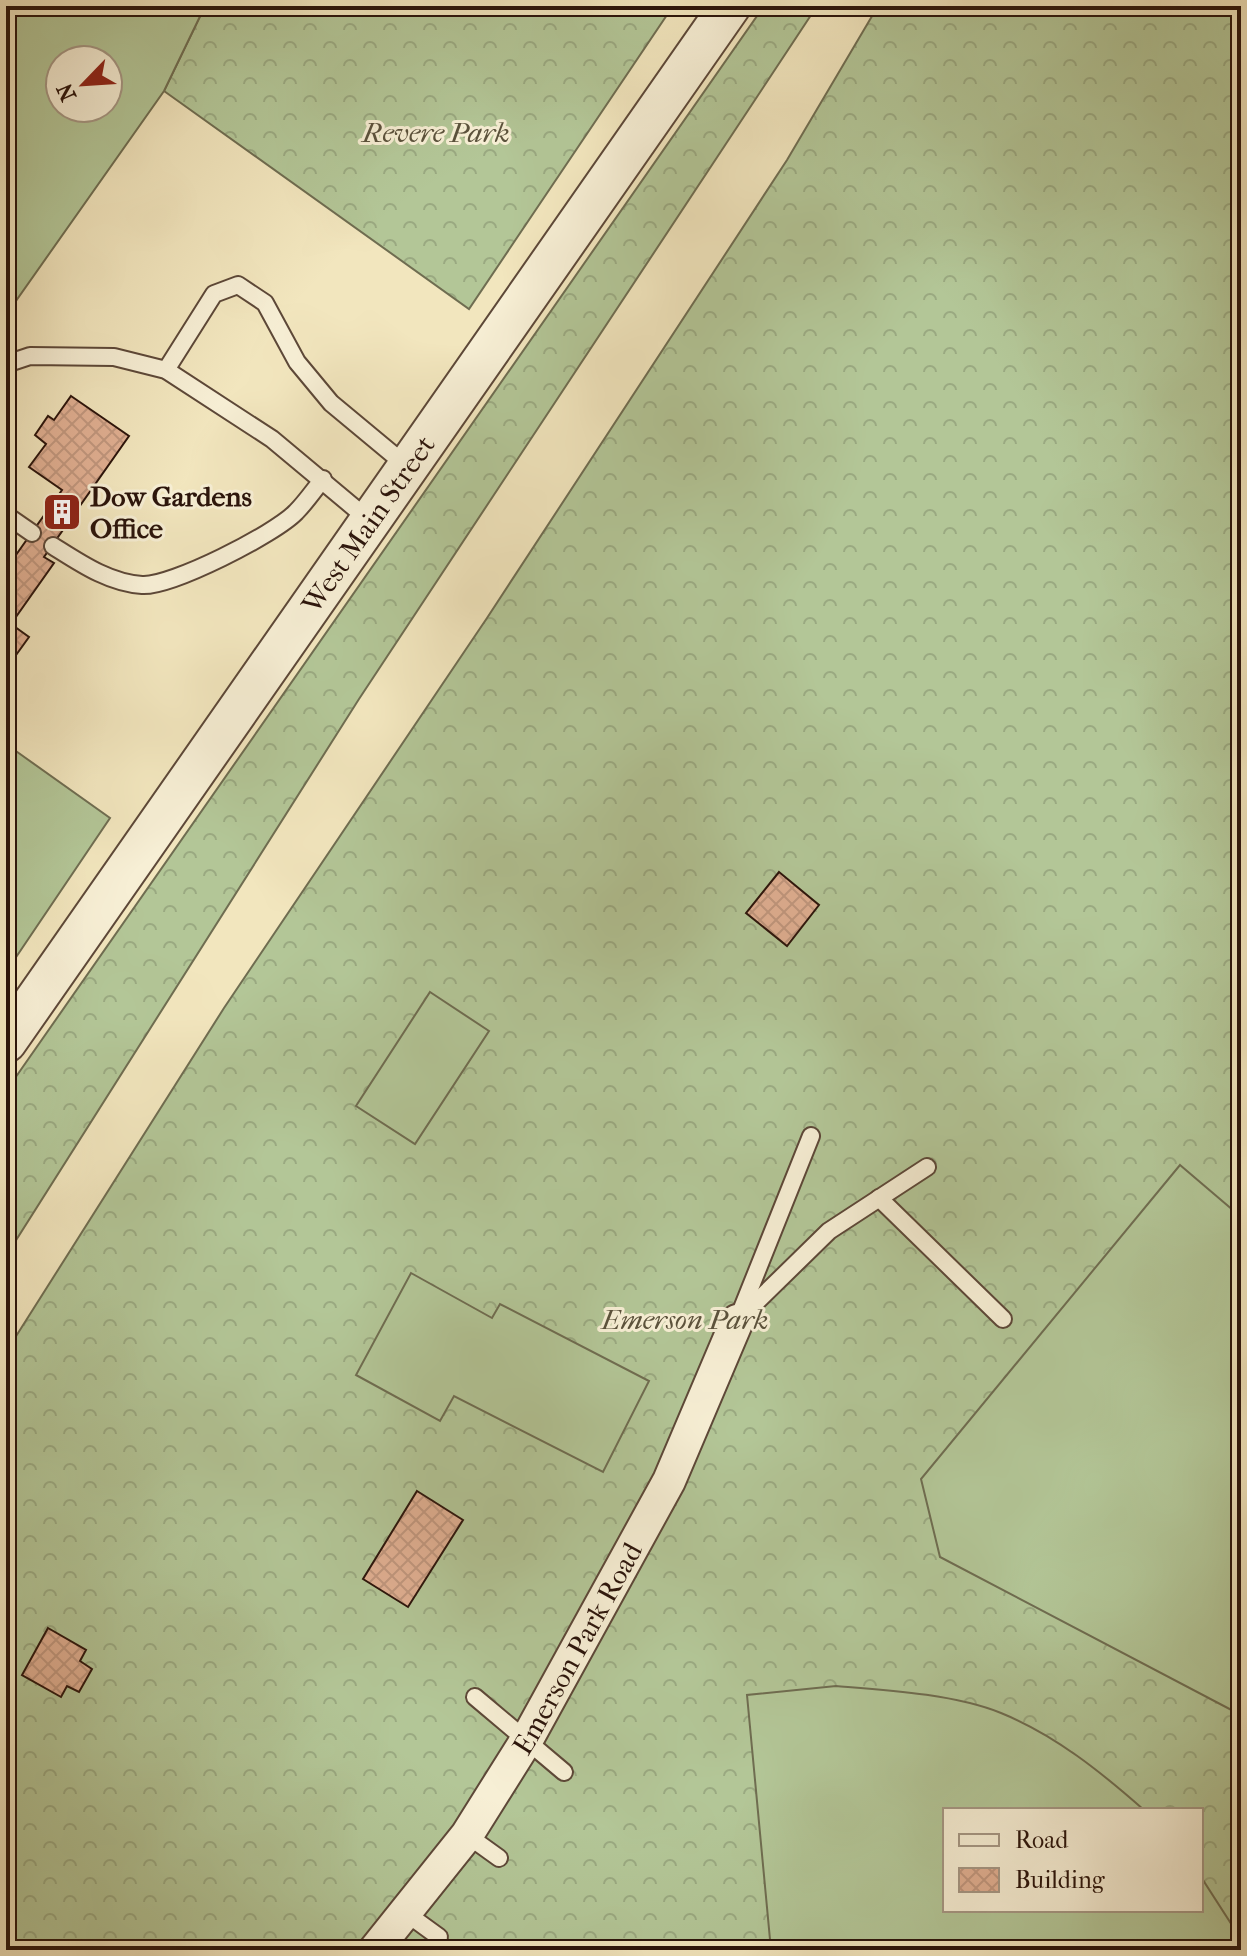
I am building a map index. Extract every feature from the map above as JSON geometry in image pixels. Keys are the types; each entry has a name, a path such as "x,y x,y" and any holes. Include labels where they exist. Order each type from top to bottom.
{"street":[{"name":"West Main Street","path":"6,1042 730,6"},
{"name":"Emerson Park Road","path":"375,1950 467,1835 526,1741 669,1481 737,1321"}],"lane":[{"path":"166,370 214,294 238,285 265,303 297,362 331,403 408,467"},
{"path":"6,364 30,356 114,357 166,370 272,439 371,521"},
{"path":"53,546 117,580 144,586 169,580 275,529 296,513 323,479"},
{"path":"6,515 32,533"},
{"path":"737,1321 811,1136"},
{"path":"737,1321 829,1231 927,1167"},
{"path":"879,1198 1003,1319"},
{"path":"475,1697 564,1772"},
{"path":"467,1835 499,1858"},
{"path":"406,1913 439,1937"}],"green space":[{"path":"6,6 205,6 164,91 6,315"},
{"name":"Revere Park","path":"205,6 673,6 469,309 164,91"},
{"path":"764,6 817,6 359,699 6,1256 6,1091"},
{"name":"Emerson Park","path":"878,6 1241,6 1241,1950 6,1950 6,1352 224,1008 487,618 787,160"},
{"path":"6,744 110,818 6,972"},
{"path":"430,992 489,1031 415,1144 356,1106"},
{"path":"1180,1165 1241,1217 1241,1715 940,1557 921,1479"},
{"path":"411,1273 492,1318 500,1304 649,1381 603,1472 454,1396 440,1421 356,1375"},
{"path":"836,1686 962,1701 1001,1713 1040,1732 1077,1756 1142,1808 943,1808 943,1912 1203,1912 1203,1880 1237,1933 1241,1950 771,1950 747,1695"}],"building":[{"name":"Dow Gardens Office","path":"71,396 129,436 44,557 54,563 11,624 29,637 6,669 6,569 62,490 29,467 46,444 35,435 48,416 54,420"},
{"path":"779,872 819,905 787,946 746,913"},
{"path":"417,1491 463,1520 408,1607 363,1579"},
{"path":"48,1628 86,1650 80,1661 92,1669 79,1692 67,1686 61,1697 22,1675"}],"place":[{"name":"Dow Gardens Office","path":"62,512"}]}
